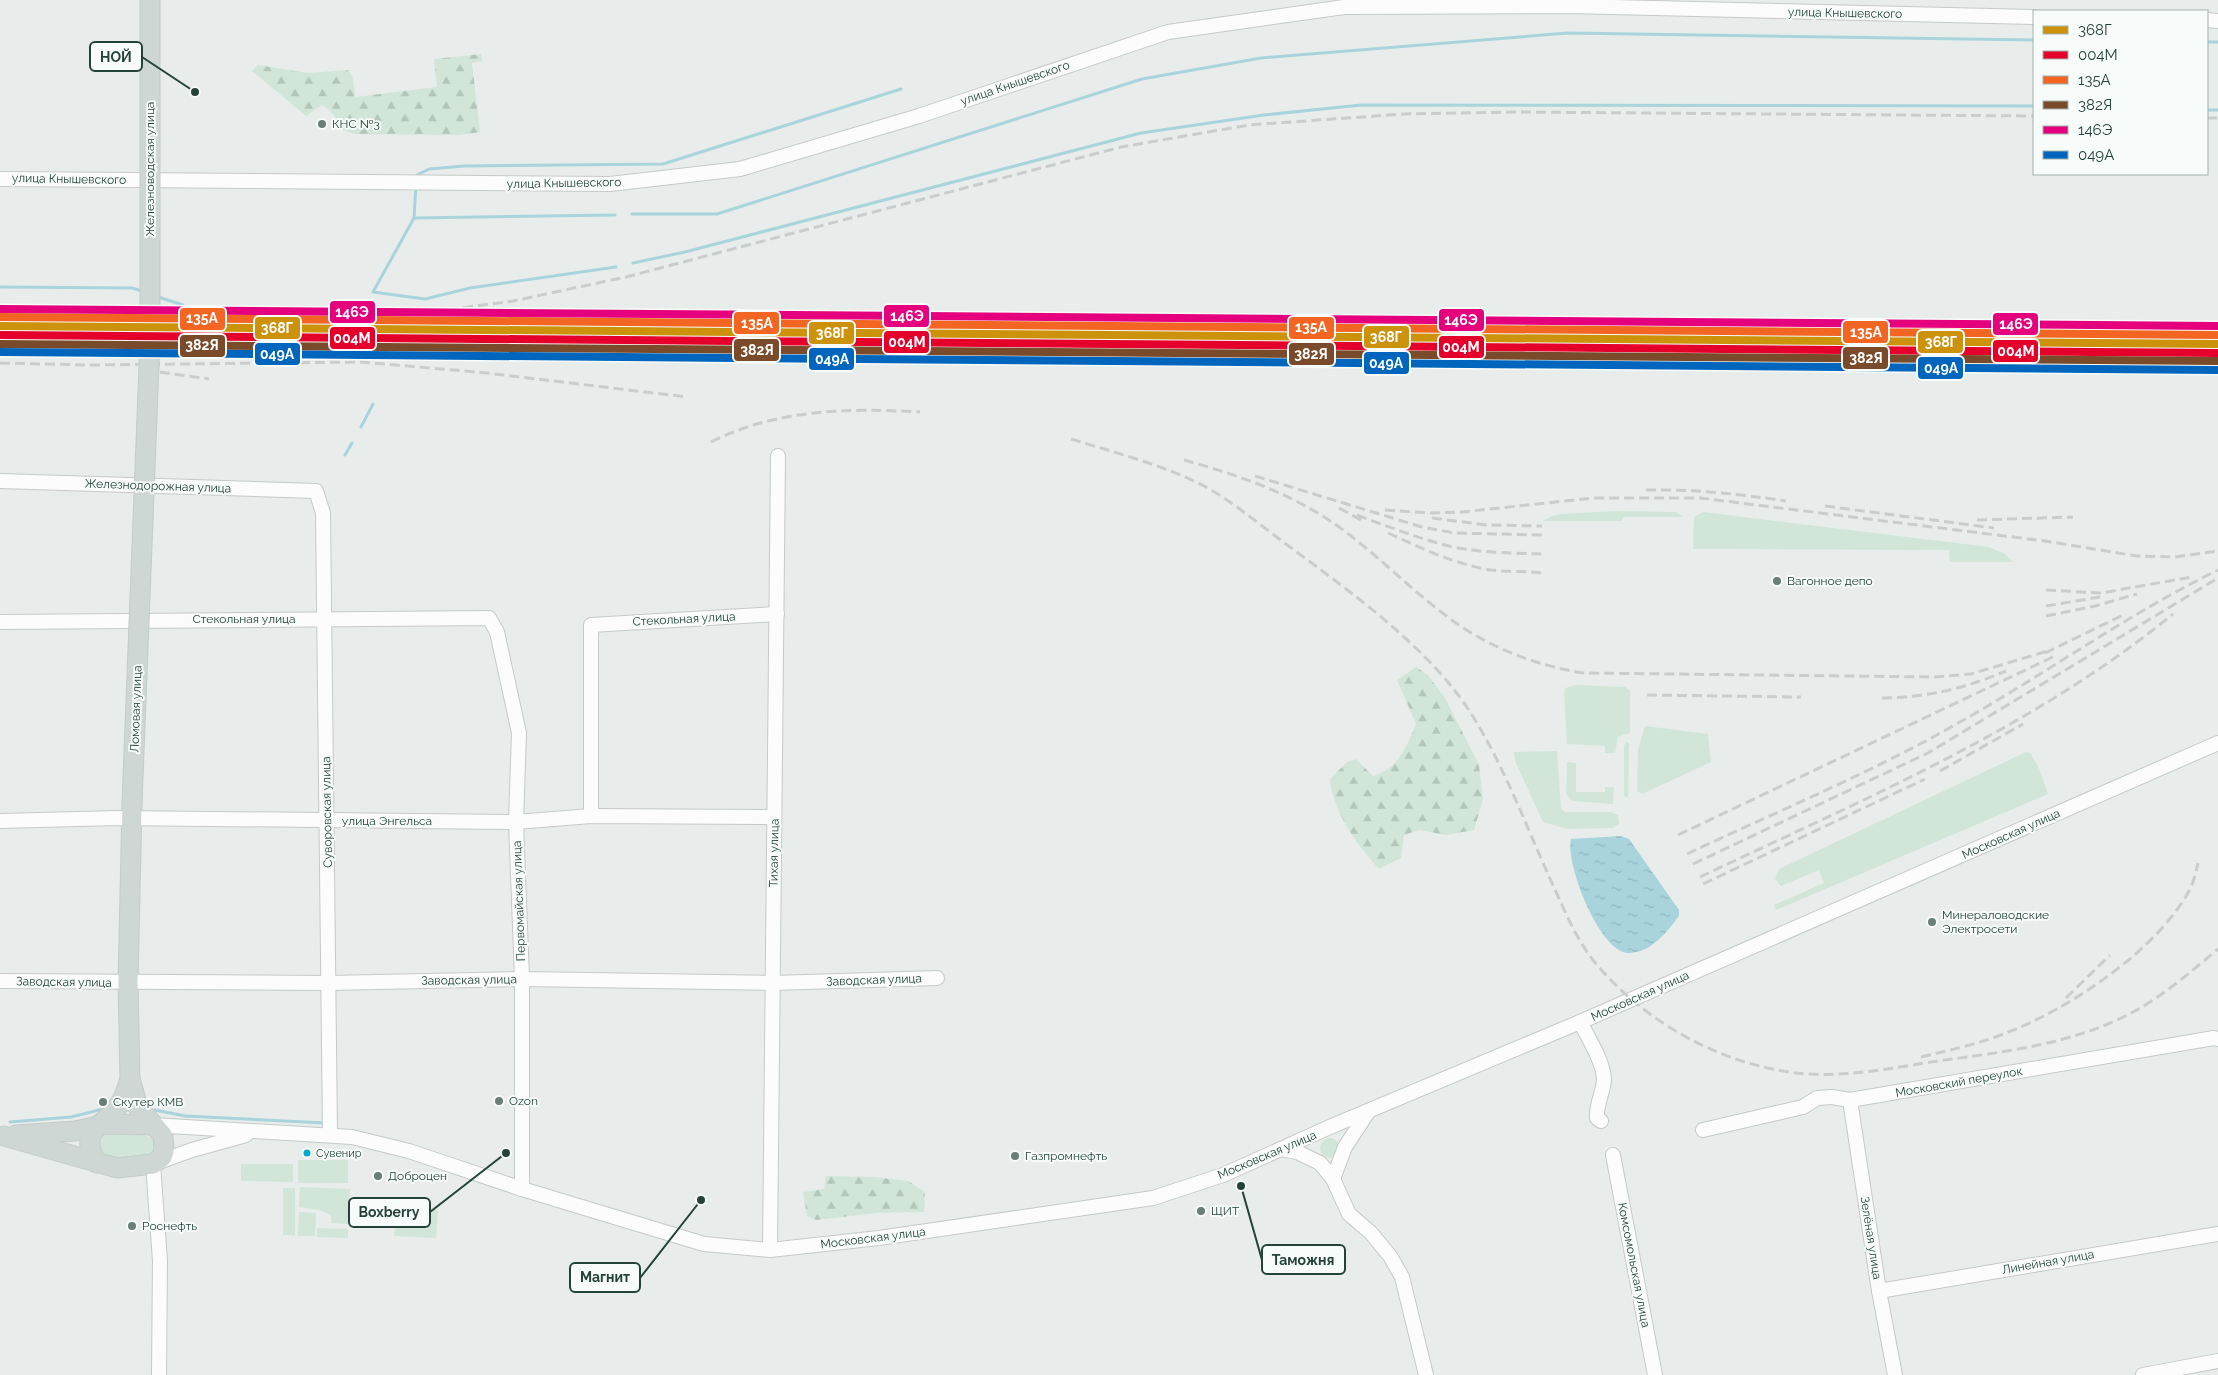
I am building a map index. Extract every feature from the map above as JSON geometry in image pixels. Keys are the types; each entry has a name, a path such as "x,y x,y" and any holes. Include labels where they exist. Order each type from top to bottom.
{"main road":[{"name":"Железноводская улица","path":"150,0 150,339"},
{"name":"Ломовая улица","path":"130,1079 128,983 132,811 150,339"},
{"path":"130,1079 138,1107 163,1136 165,1148 162,1156 153,1164"},
{"path":"97,1164 90,1150 89,1142 98,1125 119,1105 130,1079"},
{"name":"Московская улица","path":"2,1136 75,1130 98,1125 153,1124"},
{"name":"Московская улица","path":"2,1136 97,1164 123,1168 153,1164"}],"street":[{"name":"улица Кнышевского","path":"0,179 601,184 740,169 919,116 1168,32 1344,7 1569,6 2033,17"},
{"name":"Тихая улица","path":"770,1250 778,456"},
{"name":"Железнодорожная улица","path":"0,481 316,491"},
{"name":"Суворовская улица","path":"316,491 323,513 330,1134"},
{"name":"Стекольная улица","path":"591,816 591,625 777,614"},
{"name":"Стекольная улица","path":"0,622 489,618"},
{"name":"Первомайская улица","path":"489,618 497,632 519,734 516,822 522,979 522,1189"},
{"name":"Московская улица","path":"153,1124 259,1132 330,1134 352,1137 409,1151 522,1189 704,1244 770,1250 879,1238 1153,1198 1223,1175 1332,1126 1580,1022 2218,743"},
{"name":"улица Энгельса","path":"0,821 132,811 327,821 516,822 591,816 774,817"},
{"name":"Заводская улица","path":"0,981 329,983 522,979 773,982 937,978"},
{"path":"1580,1022 1595,1049 1604,1079 1596,1109 1597,1118 1601,1121"},
{"name":"Московский переулок","path":"1704,1130 1803,1107 1817,1098 1850,1100 2214,1038 2218,1039"},
{"name":"Зелёная улица","path":"1850,1100 1879,1291 1895,1375"},
{"path":"1333,1179 1346,1147 1369,1111"},
{"path":"1332,1126 1346,1140 1346,1147"},
{"name":"Московская улица","path":"153,1164 192,1150 259,1132"},
{"path":"1280,1149 1297,1152 1320,1163 1333,1179 1349,1214 1372,1233 1390,1256 1402,1277 1426,1375"},
{"name":"Комсомольская улица","path":"1613,1155 1655,1375"},
{"path":"153,1164 160,1261 159,1375"},
{"name":"Линейная улица","path":"1879,1291 2218,1234"},
{"path":"2143,1375 2218,1361"}],"green space":[{"path":"481,54 482,61 472,63 480,132 459,135 355,134 340,129 334,115 322,105 306,116 252,71 258,65 308,73 348,70 353,78 355,97 437,87 434,59"},
{"path":"1617,511 1676,512 1683,517 1623,517 1622,521 1542,521 1561,514"},
{"path":"1703,512 1989,547 2005,554 2013,562 1950,562 1949,550 1693,549 1694,517"},
{"path":"1416,667 1428,675 1445,698 1479,765 1483,799 1474,830 1446,835 1419,830 1404,835 1401,858 1379,869 1362,849 1341,816 1332,792 1330,779 1347,762 1356,759 1373,776 1389,768 1400,756 1416,724 1397,680"},
{"path":"1576,685 1625,687 1630,691 1630,733 1618,737 1615,753 1605,753 1605,746 1567,744 1564,693 1565,688"},
{"path":"1645,726 1708,734 1711,762 1642,794 1637,791 1638,750"},
{"path":"1626,742 1629,743 1628,798 1624,796 1624,746"},
{"path":"1557,751 1561,808 1565,812 1611,812 1618,815 1619,824 1613,828 1568,829 1543,822 1515,761 1514,752"},
{"path":"2026,752 2030,753 2039,768 2048,794 1776,910 1774,905 1824,883 1819,870 1781,886 1775,879 1779,869"},
{"path":"1567,762 1576,763 1576,792 1605,792 1605,787 1614,787 1613,804 1572,801 1566,794"},
{"path":"109,1134 143,1134 157,1142 157,1147 152,1157 113,1160 101,1155 99,1144 104,1136"},
{"path":"1330,1138 1337,1141 1340,1148 1337,1155 1330,1158 1323,1155 1320,1148 1323,1141"},
{"path":"298,1160 348,1160 348,1183 298,1183"},
{"path":"241,1164 293,1164 293,1182 241,1181"},
{"path":"826,1176 874,1177 908,1181 925,1192 924,1212 877,1213 816,1220 807,1216 803,1192 824,1189"},
{"path":"300,1187 350,1189 348,1224 331,1223 331,1215 319,1210 299,1207"},
{"path":"283,1188 295,1188 295,1235 283,1235"},
{"path":"419,1208 438,1210 436,1238 394,1236 396,1216 417,1216"},
{"path":"299,1212 316,1213 315,1236 298,1236"},
{"path":"317,1228 348,1229 348,1238 317,1237"}],"water":[{"path":"1621,836 1629,839 1679,910 1679,916 1669,929 1651,946 1628,953 1617,949 1606,938 1596,923 1586,905 1579,885 1573,867 1571,851 1571,839"}],"waterway":[{"path":"632,214 717,214 1142,79 1261,58 1568,33 2033,40"},
{"path":"2208,42 2218,42"},
{"path":"416,179 417,175 429,169 464,166 663,164 901,89"},
{"path":"633,263 685,252 1141,133 1264,115 1361,105 2033,106"},
{"path":"2208,110 2218,110"},
{"path":"416,185 414,218 373,292 425,299 470,288 616,267"},
{"path":"414,218 615,215"},
{"path":"0,287 132,288 142,291"},
{"path":"155,296 183,305"},
{"path":"361,427 373,404"},
{"path":"345,455 352,443"},
{"path":"10,1122 71,1117 103,1109"},
{"path":"155,1110 185,1116 326,1123"}],"railway":[{"path":"209,328 408,315 513,301 626,277 1121,147 1249,125 1404,114 1515,112 2033,116"},
{"path":"2208,118 2218,118"},
{"path":"0,363 90,365 361,362 487,373 687,397"},
{"path":"145,370 209,379"},
{"path":"711,442 761,423 813,413 866,410 920,412"},
{"path":"1071,439 1166,469 1208,488 1242,511 1352,594 1415,647 1452,687 1482,731 1507,781 1570,923 1593,960 1637,1004 1662,1022 1717,1052 1747,1063 1777,1070 1807,1074 1844,1074 2026,1048 2074,1036 2120,1019 2162,994 2218,949"},
{"path":"1184,460 1254,483 1305,506 1351,536 1436,608 1469,632 1524,658 1563,669 1583,673 1934,677 1971,674 2051,650"},
{"path":"1255,476 1422,527 1455,533 1542,535"},
{"path":"1646,490 1716,492 1786,501"},
{"path":"1385,510 1431,513 1462,512 1593,498 1700,498 2045,541 2137,556 2175,557 2218,551"},
{"path":"1825,506 1994,528"},
{"path":"1339,508 1363,521"},
{"path":"1357,515 1417,537 1453,547 1486,552 1542,554"},
{"path":"1977,520 2073,517"},
{"path":"1432,518 1487,525 1542,526"},
{"path":"1388,533 1464,564 1497,571 1542,573"},
{"path":"1687,854 1893,758 1927,740 1992,703 2152,605 2218,570"},
{"path":"2046,590 2101,593 2192,577"},
{"path":"1693,864 1928,753 2218,578"},
{"path":"2046,616 2095,606 2137,594"},
{"path":"2046,606 2100,597"},
{"path":"1700,877 1884,790 2005,727 2119,655 2173,614"},
{"path":"2045,653 2123,615"},
{"path":"1678,835 2057,655"},
{"path":"1882,698 1915,696 1945,691 1975,683 2006,671"},
{"path":"1647,695 1801,697"},
{"path":"1940,771 2023,724"},
{"path":"1703,884 1925,779"},
{"path":"1921,1057 2006,1033 2057,1009 2110,975 2157,934 2175,912 2190,889 2198,863"},
{"path":"2066,998 2110,955"}],"transit line":[{"name":"146Э","path":"0,309 2218,326"},
{"name":"135А","path":"0,317 2218,335"},
{"name":"368Г","path":"0,326 2218,344"},
{"name":"004М","path":"0,335 2218,353"},
{"name":"382Я","path":"0,344 2218,361"},
{"name":"049А","path":"0,352 2218,370"}],"place":[{"name":"НОЙ","path":"195,92"},
{"name":"КНС №3","path":"322,124"},
{"name":"Вагонное депо","path":"1777,581"},
{"name":"Минераловодские Электросети","path":"1932,922"},
{"name":"Ozon","path":"499,1101"},
{"name":"Скутер КМВ","path":"103,1102"},
{"name":"Сувенир","path":"307,1153"},
{"name":"Boxberry","path":"506,1153"},
{"name":"Газпромнефть","path":"1015,1156"},
{"name":"Доброцен","path":"378,1176"},
{"name":"Таможня","path":"1241,1186"},
{"name":"Магнит","path":"701,1200"},
{"name":"ЩИТ","path":"1201,1211"},
{"name":"Роснефть","path":"132,1226"}]}
